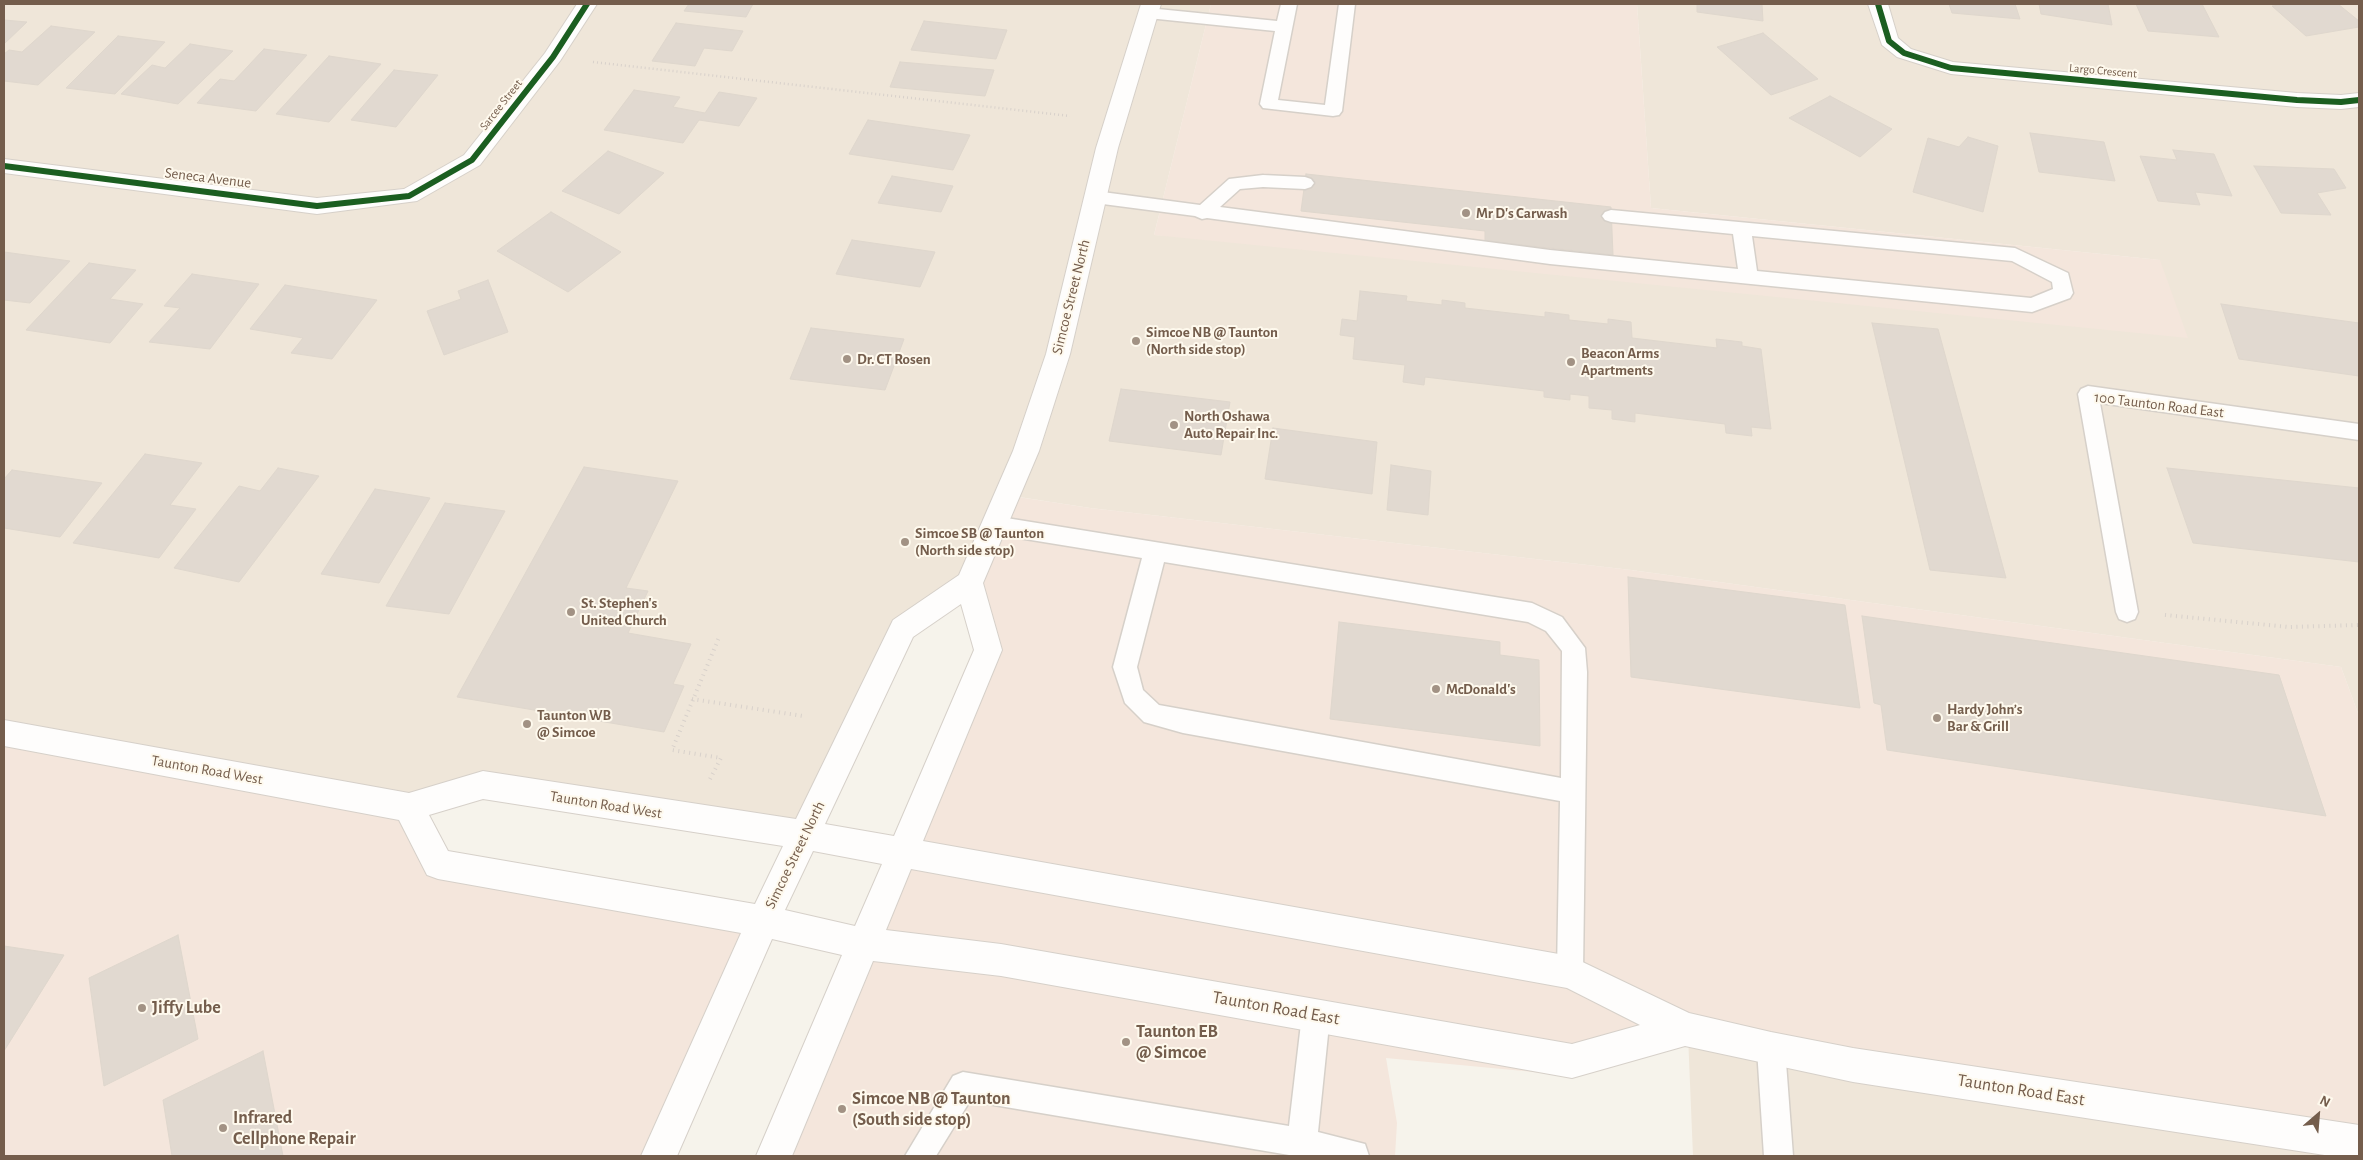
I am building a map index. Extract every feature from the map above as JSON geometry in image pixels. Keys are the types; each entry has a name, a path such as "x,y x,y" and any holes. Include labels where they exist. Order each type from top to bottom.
{"main road":[{"name":"Sarcee Street","path":"409,196 472,160 553,57 587,4"},
{"name":"Largo Crescent","path":"1878,4 1889,41 1904,53 1951,68 2297,100 2341,102 2359,100"},
{"name":"Simcoe Street North","path":"659,1156 763,920 903,629 969,583 1026,451 1058,354 1107,148 1150,8"},
{"name":"Seneca Avenue","path":"4,166 317,206 409,196"},
{"path":"774,1156 988,650 969,583"},
{"name":"Taunton Road West","path":"4,733 409,807 483,785 902,852"},
{"path":"409,807 438,864 763,920"},
{"name":"Taunton Road East","path":"902,852 1570,972 1685,1029 1771,1049 1854,1064 2359,1143"},
{"name":"Taunton Road East","path":"763,920 863,944 1001,960 1572,1060 1685,1029"}],"lane":[{"path":"1288,4 1269,104 1333,111 1347,4"},
{"path":"1150,8 1284,26"},
{"path":"1202,213 1235,183 1263,181 1305,183"},
{"path":"1095,198 1550,257 2032,305 2063,293 2060,278 2015,255 1611,216"},
{"path":"1742,229 1748,277"},
{"name":"100 Taunton Road East","path":"2127,612 2088,394 2359,432"},
{"path":"994,525 1155,553 1532,613 1554,624 1573,648 1575,672 1570,972"},
{"path":"1155,553 1125,667 1133,696 1152,714 1182,722 1572,792"},
{"path":"1302,1143 1316,1015"},
{"path":"1771,1049 1779,1156"},
{"path":"920,1156 963,1086 1302,1143 1355,1154 1355,1156"}],"path":[{"path":"553,57 1070,116"},
{"path":"2127,612 2290,627 2359,625"},
{"path":"691,819 720,758 672,750 720,635"},
{"path":"692,699 803,716"}],"shaded area":[{"path":"4,4 1211,4 1154,235 2160,260 1651,208 1637,4 2359,4 2359,716 2341,667 1631,570 1090,508 1006,495 966,585 905,630 805,835 487,786 416,806 4,733"},
{"path":"1211,4 1637,4 1651,208 2160,260 2188,338 1154,235"},
{"path":"1005,495 1090,508 1631,570 2341,667 2359,716 2359,1143 1688,1035 1555,1074 1386,1058 1397,1123 1395,1156 774,1156 984,661 967,587"},
{"path":"4,733 412,807 438,864 760,931 659,1156 4,1156"},
{"path":"1688,1035 2359,1149 2359,1156 1693,1156"}],"building":[{"path":"689,4 753,4 746,17 684,11"},
{"path":"1697,4 1762,4 1763,21 1697,12"},
{"path":"1949,4 2015,4 2020,19 1952,13"},
{"path":"2039,4 2108,4 2112,25 2041,14"},
{"path":"2136,4 2202,4 2219,37 2148,31"},
{"path":"2288,4 2338,4 2359,21 2359,27 2306,36 2272,6"},
{"path":"4,20 27,22 4,44"},
{"path":"924,21 1007,30 996,59 911,50"},
{"path":"676,23 743,31 732,51 704,48 695,66 652,61"},
{"path":"51,26 95,32 38,85 4,81 4,54 9,50 22,52"},
{"path":"1763,33 1818,79 1771,95 1717,47"},
{"path":"118,36 165,42 115,94 66,88"},
{"path":"190,44 233,51 178,104 121,94 152,65 165,68"},
{"path":"264,49 307,55 256,111 197,103 220,79 234,81"},
{"path":"329,56 381,64 329,122 276,114"},
{"path":"900,62 994,70 985,96 890,87"},
{"path":"394,70 438,75 396,127 351,120"},
{"path":"634,90 680,97 673,107 705,113 719,92 757,98 739,126 699,120 683,143 604,130"},
{"path":"1830,96 1892,129 1860,157 1789,118"},
{"path":"868,120 970,135 953,170 849,154"},
{"path":"2030,133 2104,142 2115,181 2039,172"},
{"path":"1968,137 1998,146 1983,212 1913,192 1928,138 1959,147"},
{"path":"2173,150 2214,154 2232,196 2195,192 2200,205 2158,201 2140,156 2177,160"},
{"path":"608,151 664,173 619,214 562,191"},
{"path":"2254,166 2334,169 2346,188 2317,193 2331,215 2281,213"},
{"name":"Mr D's Carwash","path":"1306,174 1611,207 1613,255 1485,241 1485,231 1301,211"},
{"path":"892,176 953,186 941,212 878,203"},
{"path":"551,212 621,252 568,292 497,251"},
{"path":"852,240 935,252 920,287 836,274"},
{"path":"4,252 70,261 30,303 4,300"},
{"path":"89,263 136,270 110,299 143,304 110,343 26,330"},
{"path":"192,274 259,284 210,349 149,342 180,308 164,306"},
{"path":"488,280 508,332 444,355 427,311 461,299 458,291"},
{"path":"285,285 377,300 332,359 291,353 303,338 250,329"},
{"name":"Beacon Arms Apartments","path":"1360,291 1407,296 1406,301 1442,305 1442,300 1465,303 1465,308 1545,317 1545,312 1569,315 1569,320 1608,324 1608,319 1631,322 1632,338 1717,348 1716,339 1742,342 1742,346 1761,349 1771,429 1751,427 1752,436 1726,433 1725,424 1635,413 1635,422 1612,419 1612,410 1589,408 1589,396 1570,394 1570,400 1544,397 1544,391 1425,377 1424,385 1403,382 1405,365 1353,359 1355,337 1340,335 1342,319 1357,321"},
{"path":"2221,304 2359,323 2359,376 2239,359"},
{"path":"1872,323 1938,329 2006,578 1930,570"},
{"name":"Dr. CT Rosen","path":"811,328 904,339 885,390 790,379"},
{"path":"1121,389 1230,402 1221,455 1109,441"},
{"path":"1273,428 1377,442 1372,494 1265,479"},
{"path":"145,454 202,463 170,505 196,509 159,558 73,543"},
{"path":"1391,465 1431,471 1428,515 1387,510"},
{"name":"St. Stephen's United Church","path":"584,467 678,481 626,588 648,591 628,633 691,644 673,684 684,686 664,732 457,697"},
{"path":"278,468 319,476 239,582 174,568 239,486 260,491"},
{"path":"2167,468 2359,488 2359,562 2193,543"},
{"path":"12,470 102,483 60,537 4,528 4,479"},
{"path":"375,489 430,498 379,583 321,574"},
{"path":"445,503 505,511 449,614 386,606"},
{"path":"1628,577 1845,605 1860,708 1631,677"},
{"path":"1862,616 2279,675 2326,816 1887,750 1881,705 1874,703"},
{"name":"McDonald's","path":"1339,622 1500,642 1500,655 1539,660 1540,746 1330,719"},
{"name":"Jiffy Lube","path":"178,935 198,1039 104,1086 89,978"},
{"path":"4,946 64,955 4,1051"},
{"name":"Infrared Cellphone Repair","path":"263,1051 283,1156 172,1156 163,1100"}],"cycle path":[{"path":"4,166 317,206 409,196 472,160 553,57 587,4"},
{"path":"1878,4 1889,41 1904,53 1951,68 2297,100 2341,102 2359,100"}],"place":[{"name":"Mr D's Carwash","path":"1466,213"},
{"name":"Simcoe NB @ Taunton (North side stop)","path":"1136,341"},
{"name":"Dr. CT Rosen","path":"847,359"},
{"name":"Beacon Arms Apartments","path":"1571,362"},
{"name":"North Oshawa Auto Repair Inc.","path":"1174,425"},
{"name":"Simcoe SB @ Taunton (North side stop)","path":"905,542"},
{"name":"St. Stephen's United Church","path":"571,612"},
{"name":"McDonald's","path":"1436,689"},
{"name":"Hardy John’s Bar & Grill","path":"1937,718"},
{"name":"Taunton WB @ Simcoe","path":"527,724"},
{"name":"Jiffy Lube","path":"142,1008"},
{"name":"Taunton EB @ Simcoe","path":"1126,1042"},
{"name":"Simcoe NB @ Taunton (South side stop)","path":"842,1109"},
{"name":"Infrared Cellphone Repair","path":"223,1128"}]}
